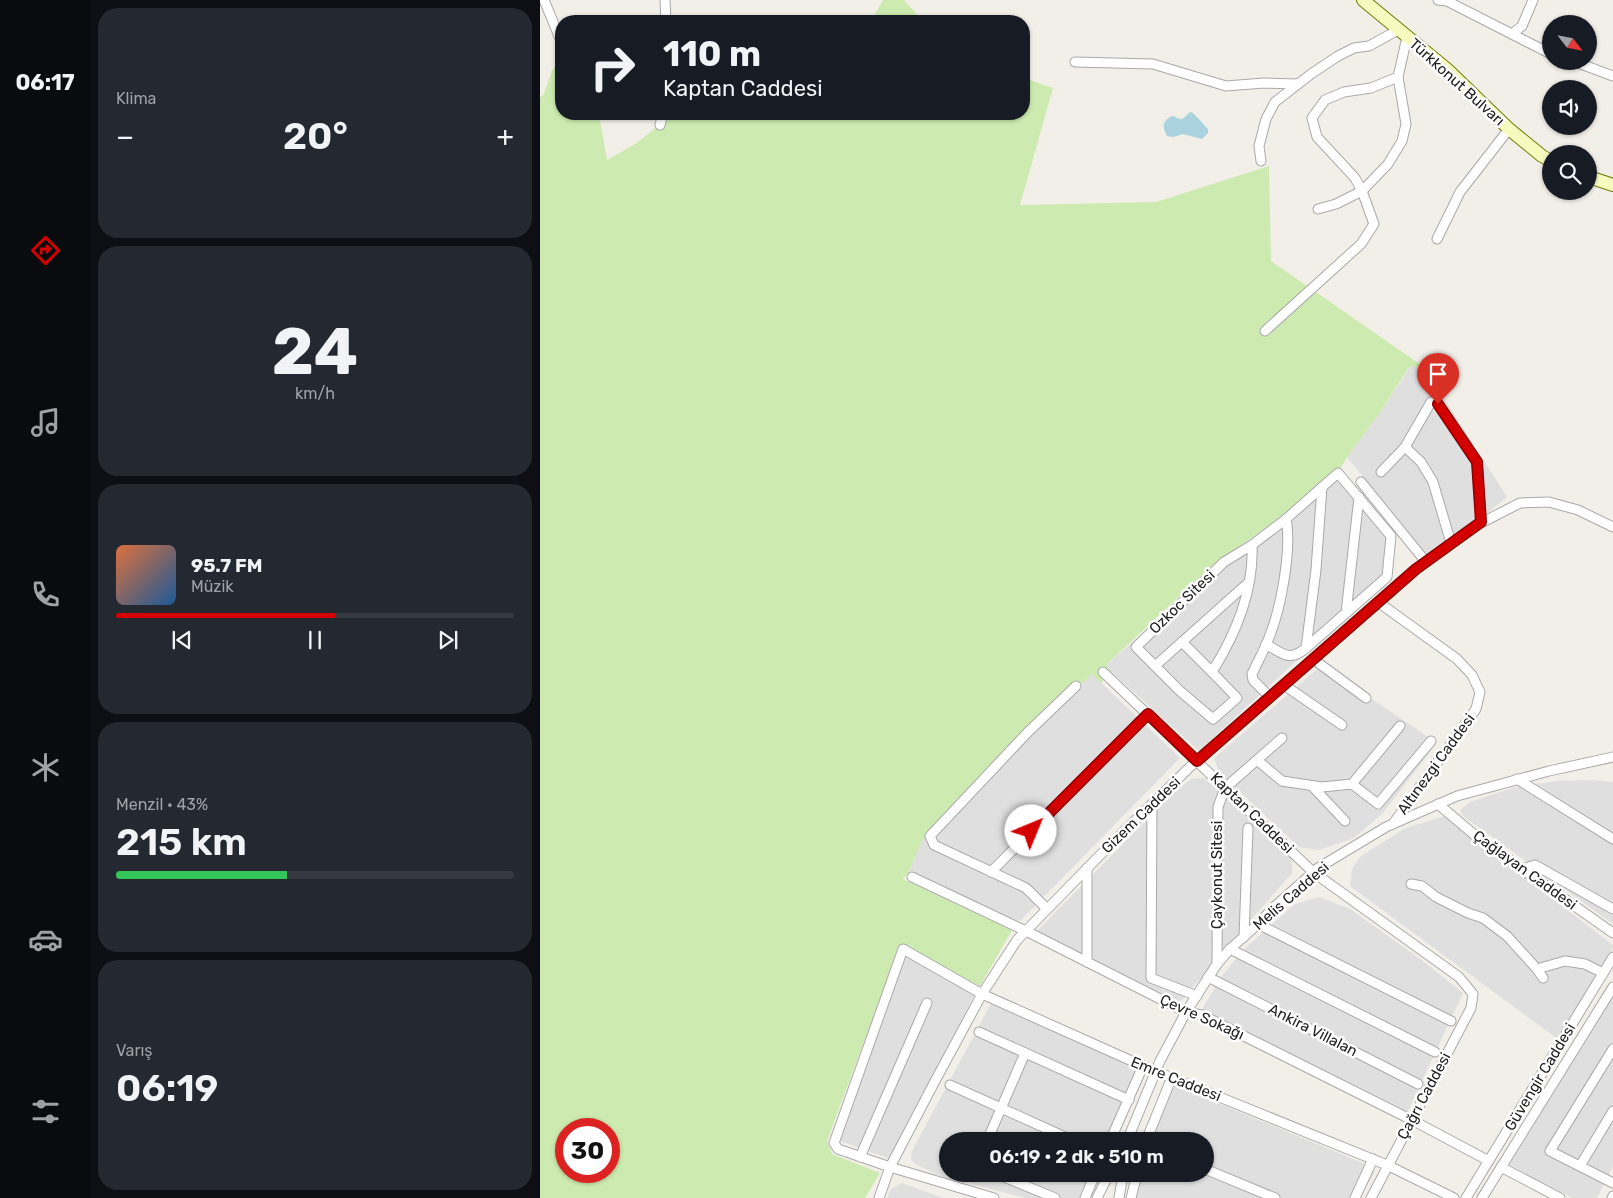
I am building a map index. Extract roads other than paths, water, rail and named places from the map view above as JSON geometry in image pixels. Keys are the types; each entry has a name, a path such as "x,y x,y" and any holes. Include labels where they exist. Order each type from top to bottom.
{"street":[{"path":"544,0 555,27"},
{"path":"665,0 666,15"},
{"name":"Türkkonut Bulvarı","path":"1366,0 1402,33 1449,71 1509,129 1542,156"},
{"path":"1445,0 1542,49"},
{"path":"1512,34 1522,26 1533,0"},
{"path":"1261,161 1259,146 1266,119 1275,102 1338,56 1354,48 1369,46 1402,33 1398,77 1406,124 1402,141 1388,164 1362,191 1336,204 1318,209"},
{"path":"1074,62 1153,64 1226,86 1264,83 1298,84"},
{"path":"1597,70 1613,76"},
{"path":"1265,332 1361,244 1374,224 1362,191 1348,169 1317,137 1312,118 1325,100 1344,92 1371,88 1398,77"},
{"path":"660,125 661,120"},
{"path":"1436,239 1460,192 1509,129"},
{"path":"1597,180 1613,185"},
{"path":"1380,472 1405,447 1431,402 1438,404 1477,462 1481,522"},
{"path":"1405,447 1421,462 1433,482 1451,543"},
{"name":"Ozkoc Sitesi","path":"1212,672 1237,698 1214,719 1180,691 1136,647 1224,562 1252,545 1286,519 1338,473 1391,536 1387,577 1299,654 1292,656 1282,654 1266,644"},
{"path":"1361,482 1426,562"},
{"path":"1306,648 1316,570 1322,487"},
{"path":"1346,613 1358,497"},
{"name":"Gizem Caddesi","path":"879,1198 890,1167 982,994 1017,940 1087,868 1197,761 1378,602 1426,562 1481,522 1520,503 1549,502 1578,510 1613,526"},
{"path":"1270,697 1252,680 1252,674 1271,634 1281,594 1288,544 1286,519"},
{"path":"1182,642 1212,672 1236,629 1249,582 1252,545"},
{"name":"Ozkoc Sitesi","path":"1155,666 1249,582"},
{"name":"Altınezgi Caddesi","path":"1378,602 1457,659 1472,675 1480,692 1476,709 1392,824"},
{"path":"1313,659 1366,698"},
{"name":"Kaptan Caddesi","path":"1103,672 1313,872 1459,977 1473,994"},
{"path":"1284,685 1342,725"},
{"path":"1047,909 1026,888 934,845 930,836 1026,733 1076,686"},
{"path":"991,872 1148,714"},
{"path":"1352,784 1400,726"},
{"path":"1226,788 1282,738"},
{"path":"1257,760 1282,781 1322,787 1352,784 1378,804 1431,741"},
{"name":"Melis Caddesi","path":"1131,1132 1156,1071 1186,1012 1217,964 1230,949 1313,872 1392,824 1458,796 1517,779 1612,756"},
{"path":"1517,779 1613,839"},
{"path":"1312,786 1345,821"},
{"name":"Çaykonut Sitesi","path":"1217,964 1218,807 1226,788"},
{"path":"1152,804 1151,978 1197,996"},
{"name":"Çağlayan Caddesi","path":"1438,804 1477,837 1613,933"},
{"path":"1244,937 1248,828"},
{"path":"1522,869 1535,864 1613,908"},
{"path":"1086,962 1087,868"},
{"name":"Çevre Sokağı","path":"912,877 1026,931 1186,1012 1202,1014 1489,1161"},
{"path":"1411,884 1422,886 1436,897 1468,913 1483,918 1507,936 1543,978"},
{"path":"1258,924 1451,1020"},
{"name":"Emre Caddesi","path":"860,1157 838,1148 834,1143 903,949 982,994 1144,1066 1387,1165 1454,1198"},
{"path":"1230,949 1435,1052"},
{"name":"Güvengir Caddesi","path":"1466,1198 1613,957"},
{"path":"1537,969 1564,961 1585,964 1603,973"},
{"name":"Ankira Villalan","path":"1208,977 1418,1084"},
{"name":"Güvengir Caddesi","path":"1482,1198 1613,988"},
{"name":"Çağrı Caddesi","path":"1371,1198 1472,1008 1473,994"},
{"path":"927,1003 860,1157 994,1198"},
{"path":"979,1032 1129,1100"},
{"path":"1613,1049 1550,1151 1613,1183"},
{"path":"991,1132 1025,1053"},
{"path":"1114,1132 1144,1066"},
{"path":"1150,1132 1172,1077"},
{"path":"950,1085 1054,1132"},
{"path":"1580,1166 1613,1111"},
{"path":"1355,1198 1373,1159"},
{"path":"1502,1167 1560,1198"},
{"path":"1214,1173 1275,1198"},
{"path":"1017,1182 1055,1198"},
{"path":"1084,1198 1091,1182"},
{"path":"1097,1198 1105,1182"},
{"path":"1119,1198 1122,1182"},
{"path":"1131,1198 1135,1182"}],"water":[{"path":"1191,112 1208,129 1208,133 1202,139 1183,134 1173,137 1167,136 1164,129 1166,120 1172,116 1182,119"}]}
